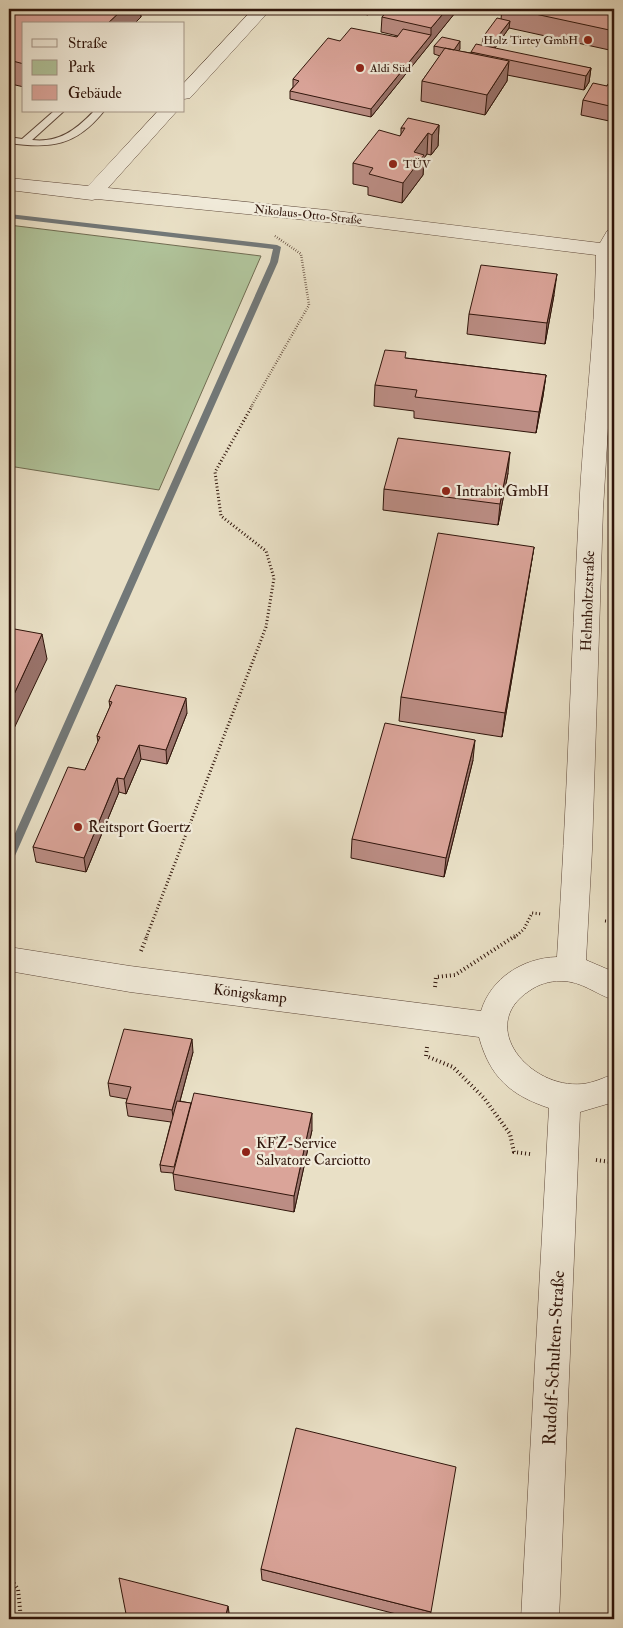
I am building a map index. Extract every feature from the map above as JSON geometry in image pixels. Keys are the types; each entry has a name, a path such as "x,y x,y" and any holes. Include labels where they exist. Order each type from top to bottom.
{"street":[{"path":"185,93 262,9"},
{"path":"92,194 167,112"},
{"name":"Nikolaus-Otto-Straße","path":"9,184 92,194 610,242"},
{"name":"Helmholtzstraße","path":"571,970 578,850 591,509 610,242"},
{"name":"Königskamp","path":"9,959 130,979 493,1026"},
{"path":"614,987 602,978 578,970 553,968 530,974 510,986 497,1004 493,1026 496,1046 506,1066 524,1082 546,1094 565,1097 594,1096 614,1088"},
{"name":"Rudolf-Schulten-Straße","path":"540,1619 565,1097"}],"lane":[{"path":"23,143 59,112"},
{"path":"9,140 23,143 53,144 70,139 82,130 99,112"}],"path":[{"path":"130,979 266,627 274,578 266,551 221,516 215,472 310,305 301,254 258,224 243,208"},
{"path":"9,1577 18,1589 21,1619"}],"green space":[{"path":"9,225 261,256 159,490 9,466"}],"building":[{"path":"9,9 123,9 109,22 22,22 22,63 9,60"},
{"path":"389,9 447,9 431,28 382,17"},
{"path":"512,9 614,9 614,31"},
{"path":"497,18 510,21 495,40 483,37"},
{"name":"Aldi Süd","path":"351,28 397,37 403,29 431,35 371,109 290,91 299,81 293,79 328,38 340,41"},
{"path":"442,37 460,41 454,50 434,46"},
{"path":"476,44 591,68 586,76 471,52"},
{"path":"445,48 509,61 487,95 422,81"},
{"path":"614,74 614,107 583,100 593,83 607,86"},
{"path":"408,118 439,125 432,135 428,133 414,152 424,155 403,183 369,174 373,168 353,163 379,130 400,136 405,128 401,128"},
{"path":"481,265 557,274 547,323 469,314"},
{"path":"385,350 406,352 405,358 546,375 539,412 415,397 417,390 375,385"},
{"path":"398,438 510,452 500,504 384,489"},
{"path":"438,533 534,547 505,713 401,697"},
{"path":"9,628 42,634 9,705"},
{"path":"116,685 186,698 166,750 139,745 124,779 117,778 84,858 33,847 68,767 85,770 100,737 97,736 112,702 109,701"},
{"path":"385,723 475,740 446,858 352,839"},
{"path":"124,1029 192,1039 172,1110 126,1103 131,1087 108,1083"},
{"name":"KFZ-Service Salvatore Carciotto","path":"194,1093 312,1113 294,1196 173,1174"},
{"path":"177,1101 191,1103 174,1167 160,1165"},
{"path":"296,1428 456,1467 431,1612 261,1569"},
{"path":"119,1578 228,1606 225,1619 127,1619"}],"waterway":[{"path":"9,216 277,247 274,262 9,858"}],"place":[{"name":"Holz Tirtey GmbH","path":"588,40"},
{"name":"Aldi Süd","path":"360,68"},
{"name":"TÜV","path":"393,164"},
{"name":"Intrabit GmbH","path":"446,491"},
{"name":"Reitsport Goertz","path":"78,827"},
{"name":"KFZ-Service Salvatore Carciotto","path":"246,1152"}]}
